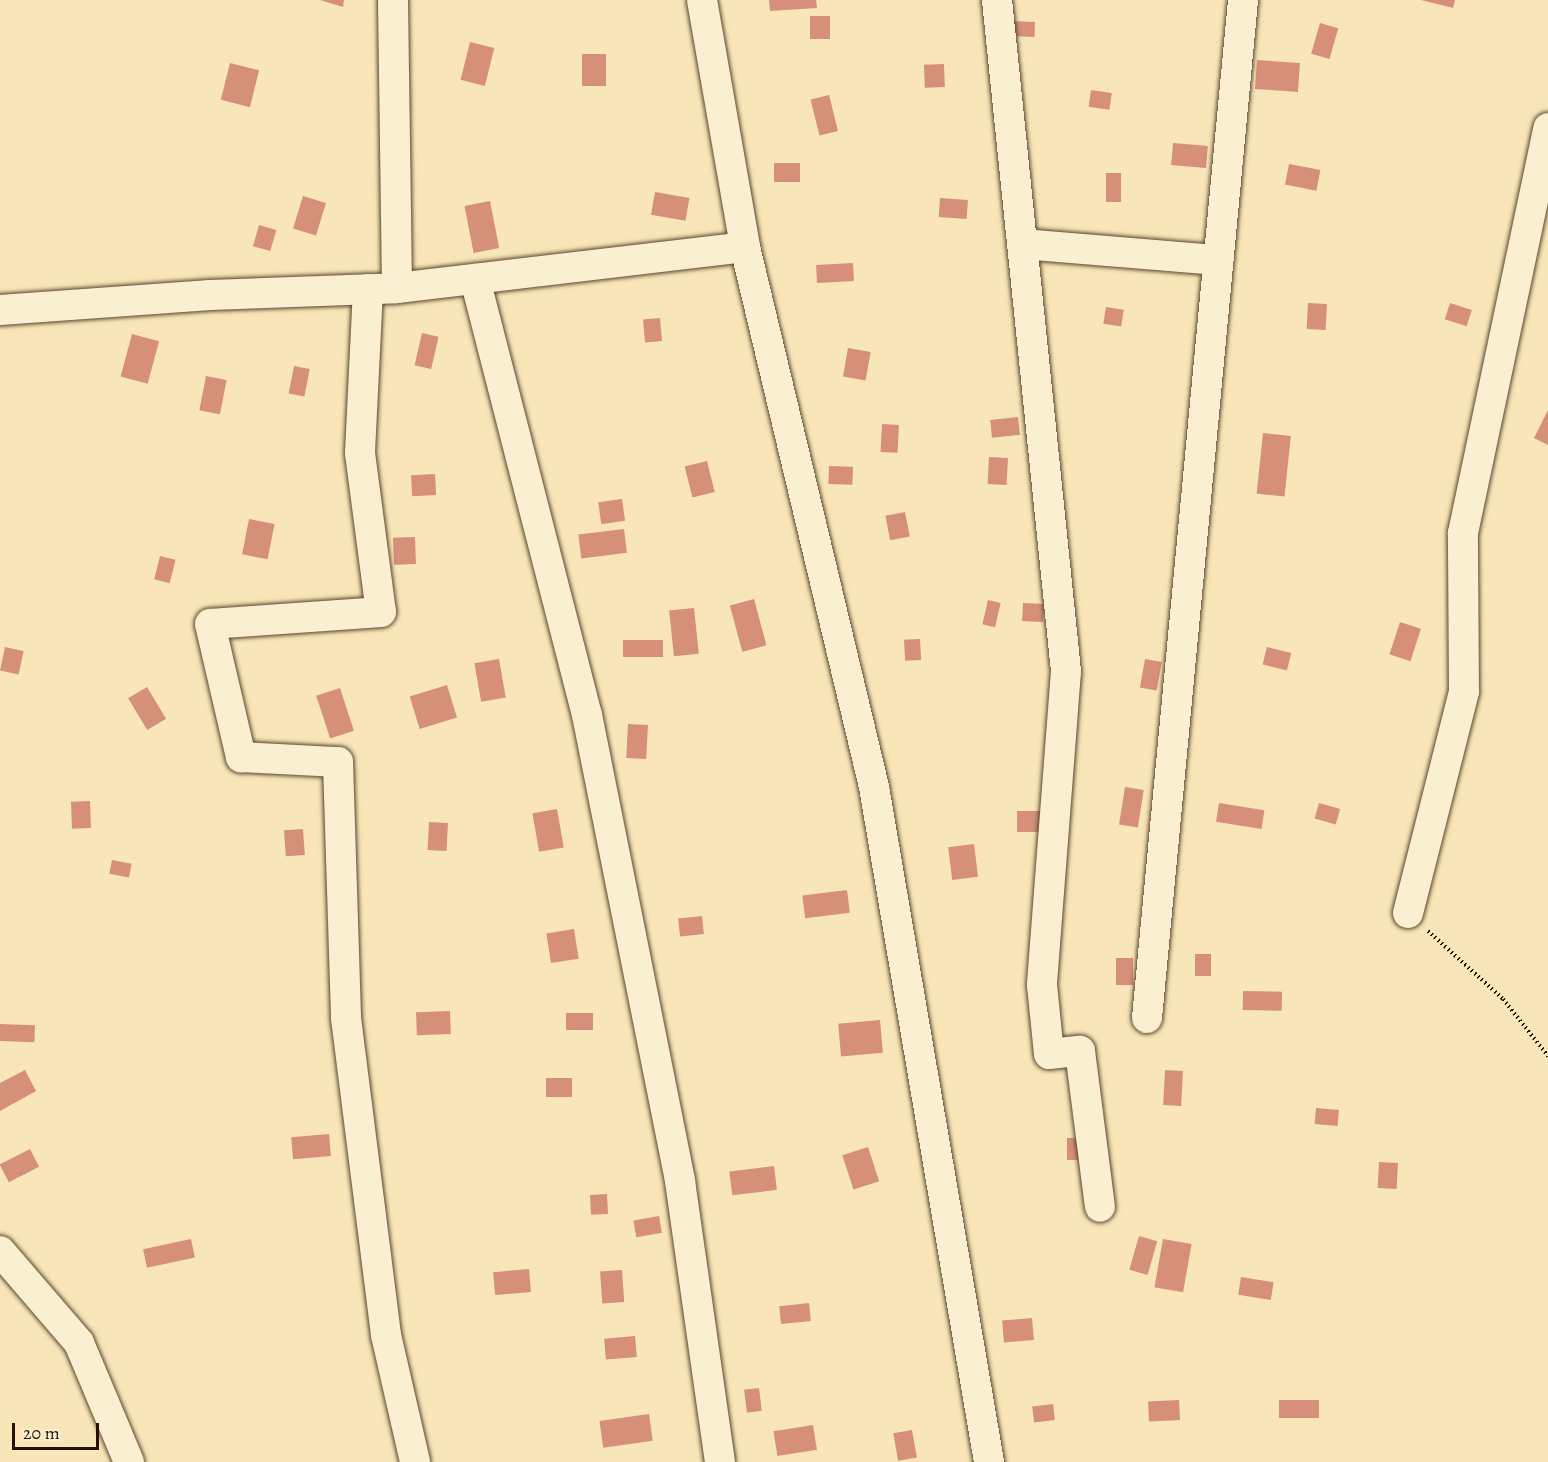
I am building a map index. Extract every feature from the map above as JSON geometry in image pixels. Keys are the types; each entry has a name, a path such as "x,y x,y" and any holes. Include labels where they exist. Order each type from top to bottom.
{"street":[{"path":"393,0 397,288"},
{"path":"702,0 746,247 874,787 989,1462"},
{"path":"997,0 1066,671 1042,985 1049,1054 1080,1051 1100,1207"},
{"path":"1147,1018 1243,0"},
{"path":"1408,913 1464,691 1463,533 1548,128"},
{"path":"1022,244 1218,260"},
{"path":"0,310 210,295 397,288 746,247"},
{"path":"475,279 588,715 680,1181 720,1462"},
{"path":"368,289 360,453 381,612 210,624 242,757 338,762 346,1018 386,1335 415,1462"},
{"path":"0,1251 79,1343 129,1462"}],"path":[{"path":"1408,913 1503,999 1548,1056"}],"building":[{"path":"320,0 344,0 343,7"},
{"path":"769,0 816,0 817,8 770,11"},
{"path":"1421,0 1455,0 1453,8"},
{"path":"810,16 830,16 830,39 810,39"},
{"path":"1009,21 1035,22 1034,37 1008,36"},
{"path":"1320,23 1338,28 1329,59 1311,54"},
{"path":"470,42 494,48 485,86 461,80"},
{"path":"582,54 606,54 606,86 582,86"},
{"path":"1257,60 1300,63 1298,92 1255,89"},
{"path":"230,63 259,70 250,107 221,100"},
{"path":"944,64 945,87 925,88 924,65"},
{"path":"1091,90 1112,93 1109,110 1089,107"},
{"path":"829,95 838,131 820,135 811,100"},
{"path":"1173,143 1208,146 1206,168 1171,165"},
{"path":"774,163 800,163 800,182 774,182"},
{"path":"1289,164 1320,170 1316,191 1285,185"},
{"path":"1106,173 1121,173 1121,202 1106,202"},
{"path":"655,192 689,198 685,221 651,215"},
{"path":"303,196 326,203 316,236 293,229"},
{"path":"940,198 968,200 967,219 939,217"},
{"path":"490,201 499,248 474,253 464,206"},
{"path":"259,225 276,230 270,251 253,246"},
{"path":"853,263 854,281 817,283 816,265"},
{"path":"1308,303 1327,304 1326,330 1307,329"},
{"path":"1450,303 1472,310 1467,326 1445,319"},
{"path":"1106,307 1124,310 1121,327 1103,324"},
{"path":"660,318 662,341 645,342 643,319"},
{"path":"422,333 439,337 431,369 415,365"},
{"path":"132,334 159,341 148,384 121,377"},
{"path":"848,348 871,352 866,381 843,377"},
{"path":"294,366 310,369 304,397 289,393"},
{"path":"206,376 227,380 220,414 199,410"},
{"path":"1548,410 1548,445 1534,438"},
{"path":"1018,417 1020,435 992,438 990,420"},
{"path":"882,424 899,425 898,453 881,452"},
{"path":"1263,433 1291,436 1284,497 1257,494"},
{"path":"989,457 1008,458 1007,485 988,484"},
{"path":"707,461 715,492 692,498 685,467"},
{"path":"829,466 853,467 852,485 828,484"},
{"path":"435,474 436,495 412,496 411,475"},
{"path":"622,499 625,521 601,524 598,502"},
{"path":"905,512 910,537 890,540 885,516"},
{"path":"249,519 275,524 268,559 242,554"},
{"path":"624,529 627,553 581,558 578,535"},
{"path":"415,537 416,564 394,565 393,538"},
{"path":"160,556 176,560 170,583 154,579"},
{"path":"754,599 766,645 742,652 730,605"},
{"path":"988,600 1001,603 995,627 982,624"},
{"path":"1023,603 1044,604 1043,622 1022,621"},
{"path":"694,608 699,654 674,656 669,611"},
{"path":"1400,622 1421,629 1410,661 1389,654"},
{"path":"920,639 921,660 905,661 904,640"},
{"path":"623,640 663,640 663,657 623,657"},
{"path":"5,647 24,651 19,674 0,670"},
{"path":"1267,647 1291,653 1287,671 1263,664"},
{"path":"499,659 506,697 481,702 474,663"},
{"path":"1145,659 1162,662 1157,691 1140,688"},
{"path":"447,685 457,718 420,729 410,696"},
{"path":"147,687 166,719 147,730 128,698"},
{"path":"340,688 354,731 330,739 316,696"},
{"path":"628,724 648,725 646,759 626,758"},
{"path":"1125,787 1144,790 1138,828 1119,825"},
{"path":"90,801 91,828 72,829 71,802"},
{"path":"1219,803 1264,810 1261,829 1216,822"},
{"path":"1319,803 1340,809 1336,824 1315,818"},
{"path":"557,809 564,847 539,852 532,813"},
{"path":"1017,811 1045,811 1045,832 1017,832"},
{"path":"429,822 448,823 447,851 428,850"},
{"path":"303,829 305,855 286,856 284,830"},
{"path":"974,844 978,877 952,880 948,847"},
{"path":"112,860 132,864 129,878 109,874"},
{"path":"847,890 850,913 805,918 802,895"},
{"path":"702,916 704,934 680,936 678,919"},
{"path":"574,929 579,959 551,963 546,933"},
{"path":"1195,954 1211,954 1211,976 1195,976"},
{"path":"1116,958 1133,958 1133,985 1116,985"},
{"path":"1243,991 1282,992 1282,1011 1243,1010"},
{"path":"450,1011 451,1034 417,1035 416,1012"},
{"path":"566,1013 593,1013 593,1030 566,1030"},
{"path":"880,1020 883,1053 841,1057 838,1024"},
{"path":"0,1024 35,1025 34,1042 0,1041"},
{"path":"25,1070 36,1091 0,1111 0,1083"},
{"path":"1165,1070 1183,1071 1181,1106 1163,1105"},
{"path":"546,1078 572,1078 572,1097 546,1097"},
{"path":"1316,1108 1339,1110 1338,1126 1315,1124"},
{"path":"329,1134 331,1156 293,1159 291,1137"},
{"path":"1067,1138 1079,1138 1079,1160 1067,1160"},
{"path":"868,1147 879,1181 853,1190 842,1155"},
{"path":"30,1149 39,1167 9,1182 0,1164"},
{"path":"1379,1162 1398,1163 1397,1189 1378,1188"},
{"path":"774,1166 777,1190 732,1195 729,1171"},
{"path":"607,1194 608,1214 591,1215 590,1195"},
{"path":"659,1216 662,1233 636,1237 633,1221"},
{"path":"1139,1236 1157,1241 1148,1275 1129,1270"},
{"path":"191,1239 195,1258 147,1268 143,1249"},
{"path":"1163,1239 1192,1244 1183,1292 1154,1287"},
{"path":"529,1269 531,1292 495,1295 493,1272"},
{"path":"622,1270 624,1302 602,1303 600,1272"},
{"path":"1241,1277 1274,1282 1271,1300 1238,1295"},
{"path":"809,1303 811,1321 781,1324 779,1306"},
{"path":"1032,1318 1034,1340 1004,1343 1002,1321"},
{"path":"635,1336 637,1357 606,1360 604,1339"},
{"path":"759,1388 762,1411 747,1413 744,1390"},
{"path":"1179,1400 1180,1420 1149,1422 1148,1402"},
{"path":"1279,1400 1319,1400 1319,1418 1279,1418"},
{"path":"1053,1404 1055,1420 1034,1422 1032,1407"},
{"path":"649,1414 653,1441 603,1448 599,1421"},
{"path":"813,1425 817,1450 777,1456 773,1431"},
{"path":"912,1430 917,1458 898,1461 893,1433"}]}
